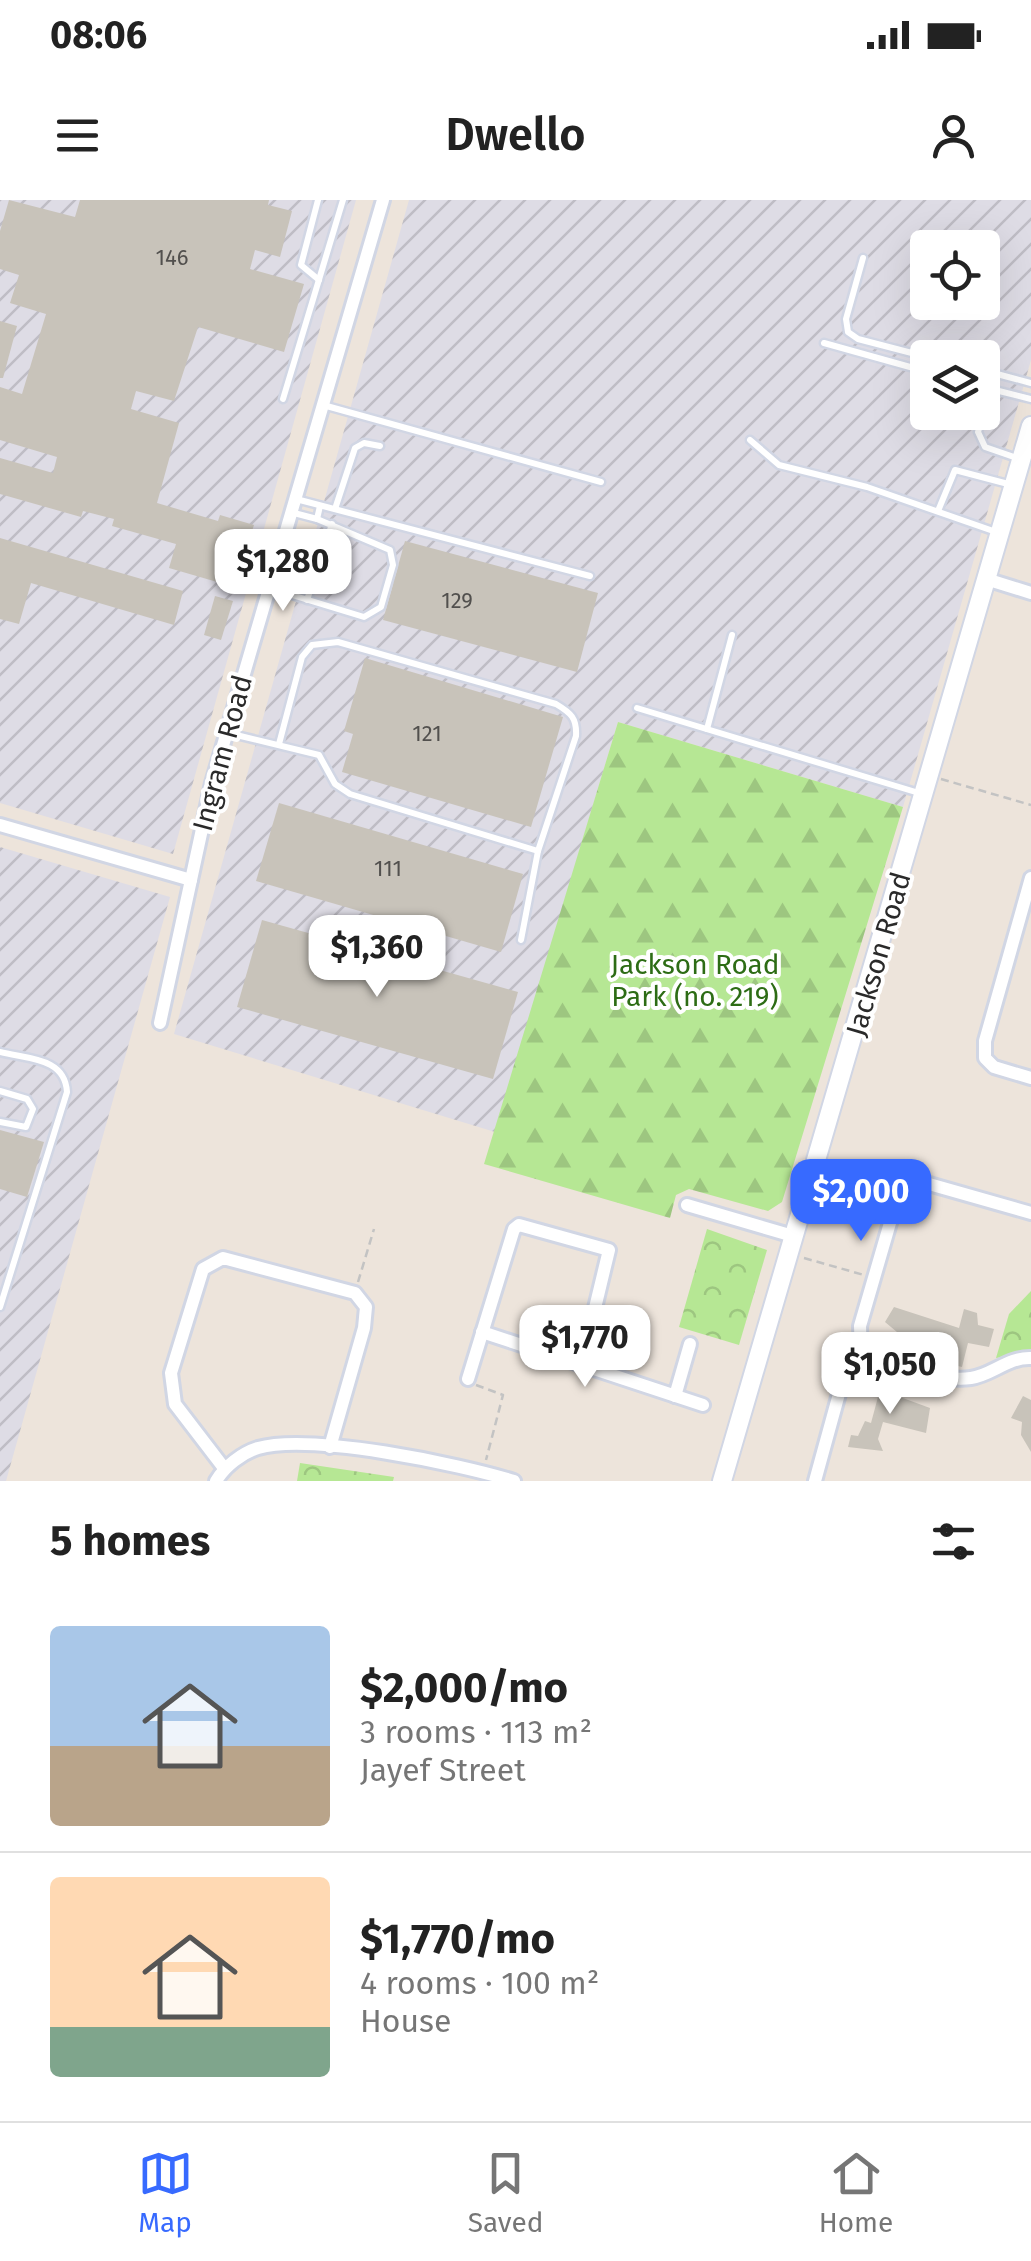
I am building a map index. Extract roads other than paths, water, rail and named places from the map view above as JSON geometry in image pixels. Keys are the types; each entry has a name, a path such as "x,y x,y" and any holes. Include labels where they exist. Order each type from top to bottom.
{"street":[{"name":"Ingram Road","path":"160,1022 226,733 378,201"},
{"name":"Jackson Road","path":"722,1481 1031,426"},
{"path":"986,580 1031,593"},
{"path":"0,824 191,880"},
{"path":"1031,878 985,1041 986,1058 994,1067 1031,1078"},
{"path":"814,1481 846,1372 861,1352 860,1326 899,1192 910,1183 922,1182 1031,1213"},
{"path":"687,1205 794,1236"},
{"path":"468,1379 514,1229 519,1225 610,1250 581,1366"},
{"path":"224,1468 175,1404 172,1373 204,1269 222,1258 355,1293 366,1307 364,1328 330,1447"},
{"path":"482,1332 703,1405"},
{"path":"675,1396 690,1344"},
{"path":"861,1352 954,1379 980,1376 1021,1358 1031,1358"},
{"path":"216,1481 224,1468 257,1448 301,1444 484,1472 514,1481"}],"lane":[{"path":"318,200 301,264 318,280"},
{"path":"283,399 342,200"},
{"path":"863,258 846,319 848,332 858,339 910,353"},
{"path":"824,343 910,367"},
{"path":"1000,375 1031,383"},
{"path":"1000,391 1031,399"},
{"path":"322,405 601,482"},
{"path":"980,430 978,440 985,447 1021,460"},
{"path":"750,440 780,465 1000,533"},
{"path":"334,509 355,448 364,443 380,446"},
{"path":"938,512 955,470 1014,486"},
{"path":"293,505 334,509 590,576"},
{"path":"268,588 364,617 381,607 394,565 390,550 293,505"},
{"path":"317,518 320,506"},
{"path":"307,600 332,524"},
{"path":"708,730 732,635"},
{"path":"279,744 302,657 323,642 338,642 556,704 576,722 576,736 538,851 521,940"},
{"path":"638,708 708,730 928,785"},
{"path":"226,733 319,755 336,784 350,794 538,851"},
{"path":"0,1052 57,1068 66,1078 67,1092 0,1307"},
{"path":"0,1091 27,1099 33,1110 26,1127 0,1122"}],"park label":[{"name":"Jackson Road Park (no. 219)","path":"695,980"}]}
